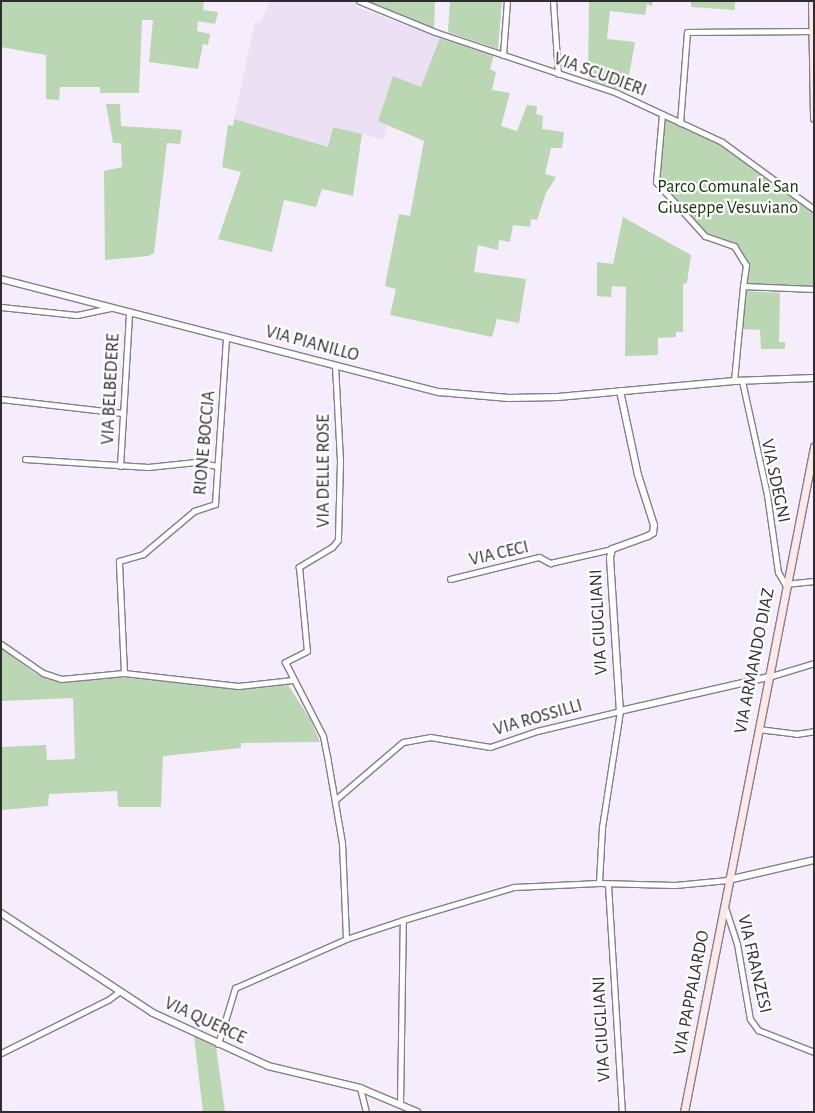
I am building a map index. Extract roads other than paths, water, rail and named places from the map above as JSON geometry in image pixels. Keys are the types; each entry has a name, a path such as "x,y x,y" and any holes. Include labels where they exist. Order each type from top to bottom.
{"main road":[{"path":"812,1 814,118"},
{"name":"VIA ARMANDO DIAZ","path":"728,880 785,584 814,447"},
{"name":"VIA PAPPALARDO","path":"684,1112 728,880"}],"street":[{"name":"VIA SCUDIERI","path":"359,1 503,55 617,93 722,142 814,209"},
{"path":"503,55 507,1"},
{"path":"553,1 558,74"},
{"path":"680,123 687,32 813,34"},
{"name":"VIA SDEGNI","path":"662,114 656,182 705,236 734,246 746,265 743,286 738,381 767,495 778,572 785,584"},
{"name":"VIA PIANILLO","path":"1,279 129,314 432,390 475,395 558,397 738,381 814,378"},
{"path":"743,286 814,289"},
{"path":"1,308 77,315 111,308"},
{"name":"VIA BELBEDERE","path":"120,466 129,314"},
{"name":"RIONE BOCCIA","path":"124,674 119,561 143,554 194,511 215,504 216,466 226,338"},
{"name":"VIA DELLE ROSE","path":"335,365 340,461 338,540 332,547 299,567 307,651 285,662 322,736 342,843 346,939"},
{"name":"VIA GIUGLIANI","path":"599,883 602,827 620,711 610,558 612,549 648,536 653,533 654,525 638,475 620,391"},
{"path":"1,399 122,414"},
{"path":"25,459 120,466 148,467 196,462 216,466"},
{"name":"VIA CECI","path":"450,579 539,557 550,563 612,549"},
{"path":"785,584 814,581"},
{"path":"1,644 43,673 61,679 124,674 238,686 293,680"},
{"path":"768,677 814,662"},
{"name":"VIA ROSSILLI","path":"335,800 403,742 430,737 490,747 537,731 768,677"},
{"path":"758,729 796,734 814,731"},
{"path":"218,1044 235,988 346,939 403,920 514,887 728,880 814,860"},
{"name":"VIA GIUGLIANI","path":"608,885 622,1112"},
{"name":"VIA FRANZESI","path":"724,904 737,944 750,1019 758,1030 814,1052"},
{"name":"VIA QUERCE","path":"1,913 153,1014 268,1066 360,1088 400,1103 417,1112"},
{"path":"400,1103 403,920"},
{"path":"1,1053 108,1000 120,991"},
{"path":"360,1088 366,1112"}],"park label":[{"name":"Parco Comunale San Giuseppe Vesuviano","path":"728,198"}]}
